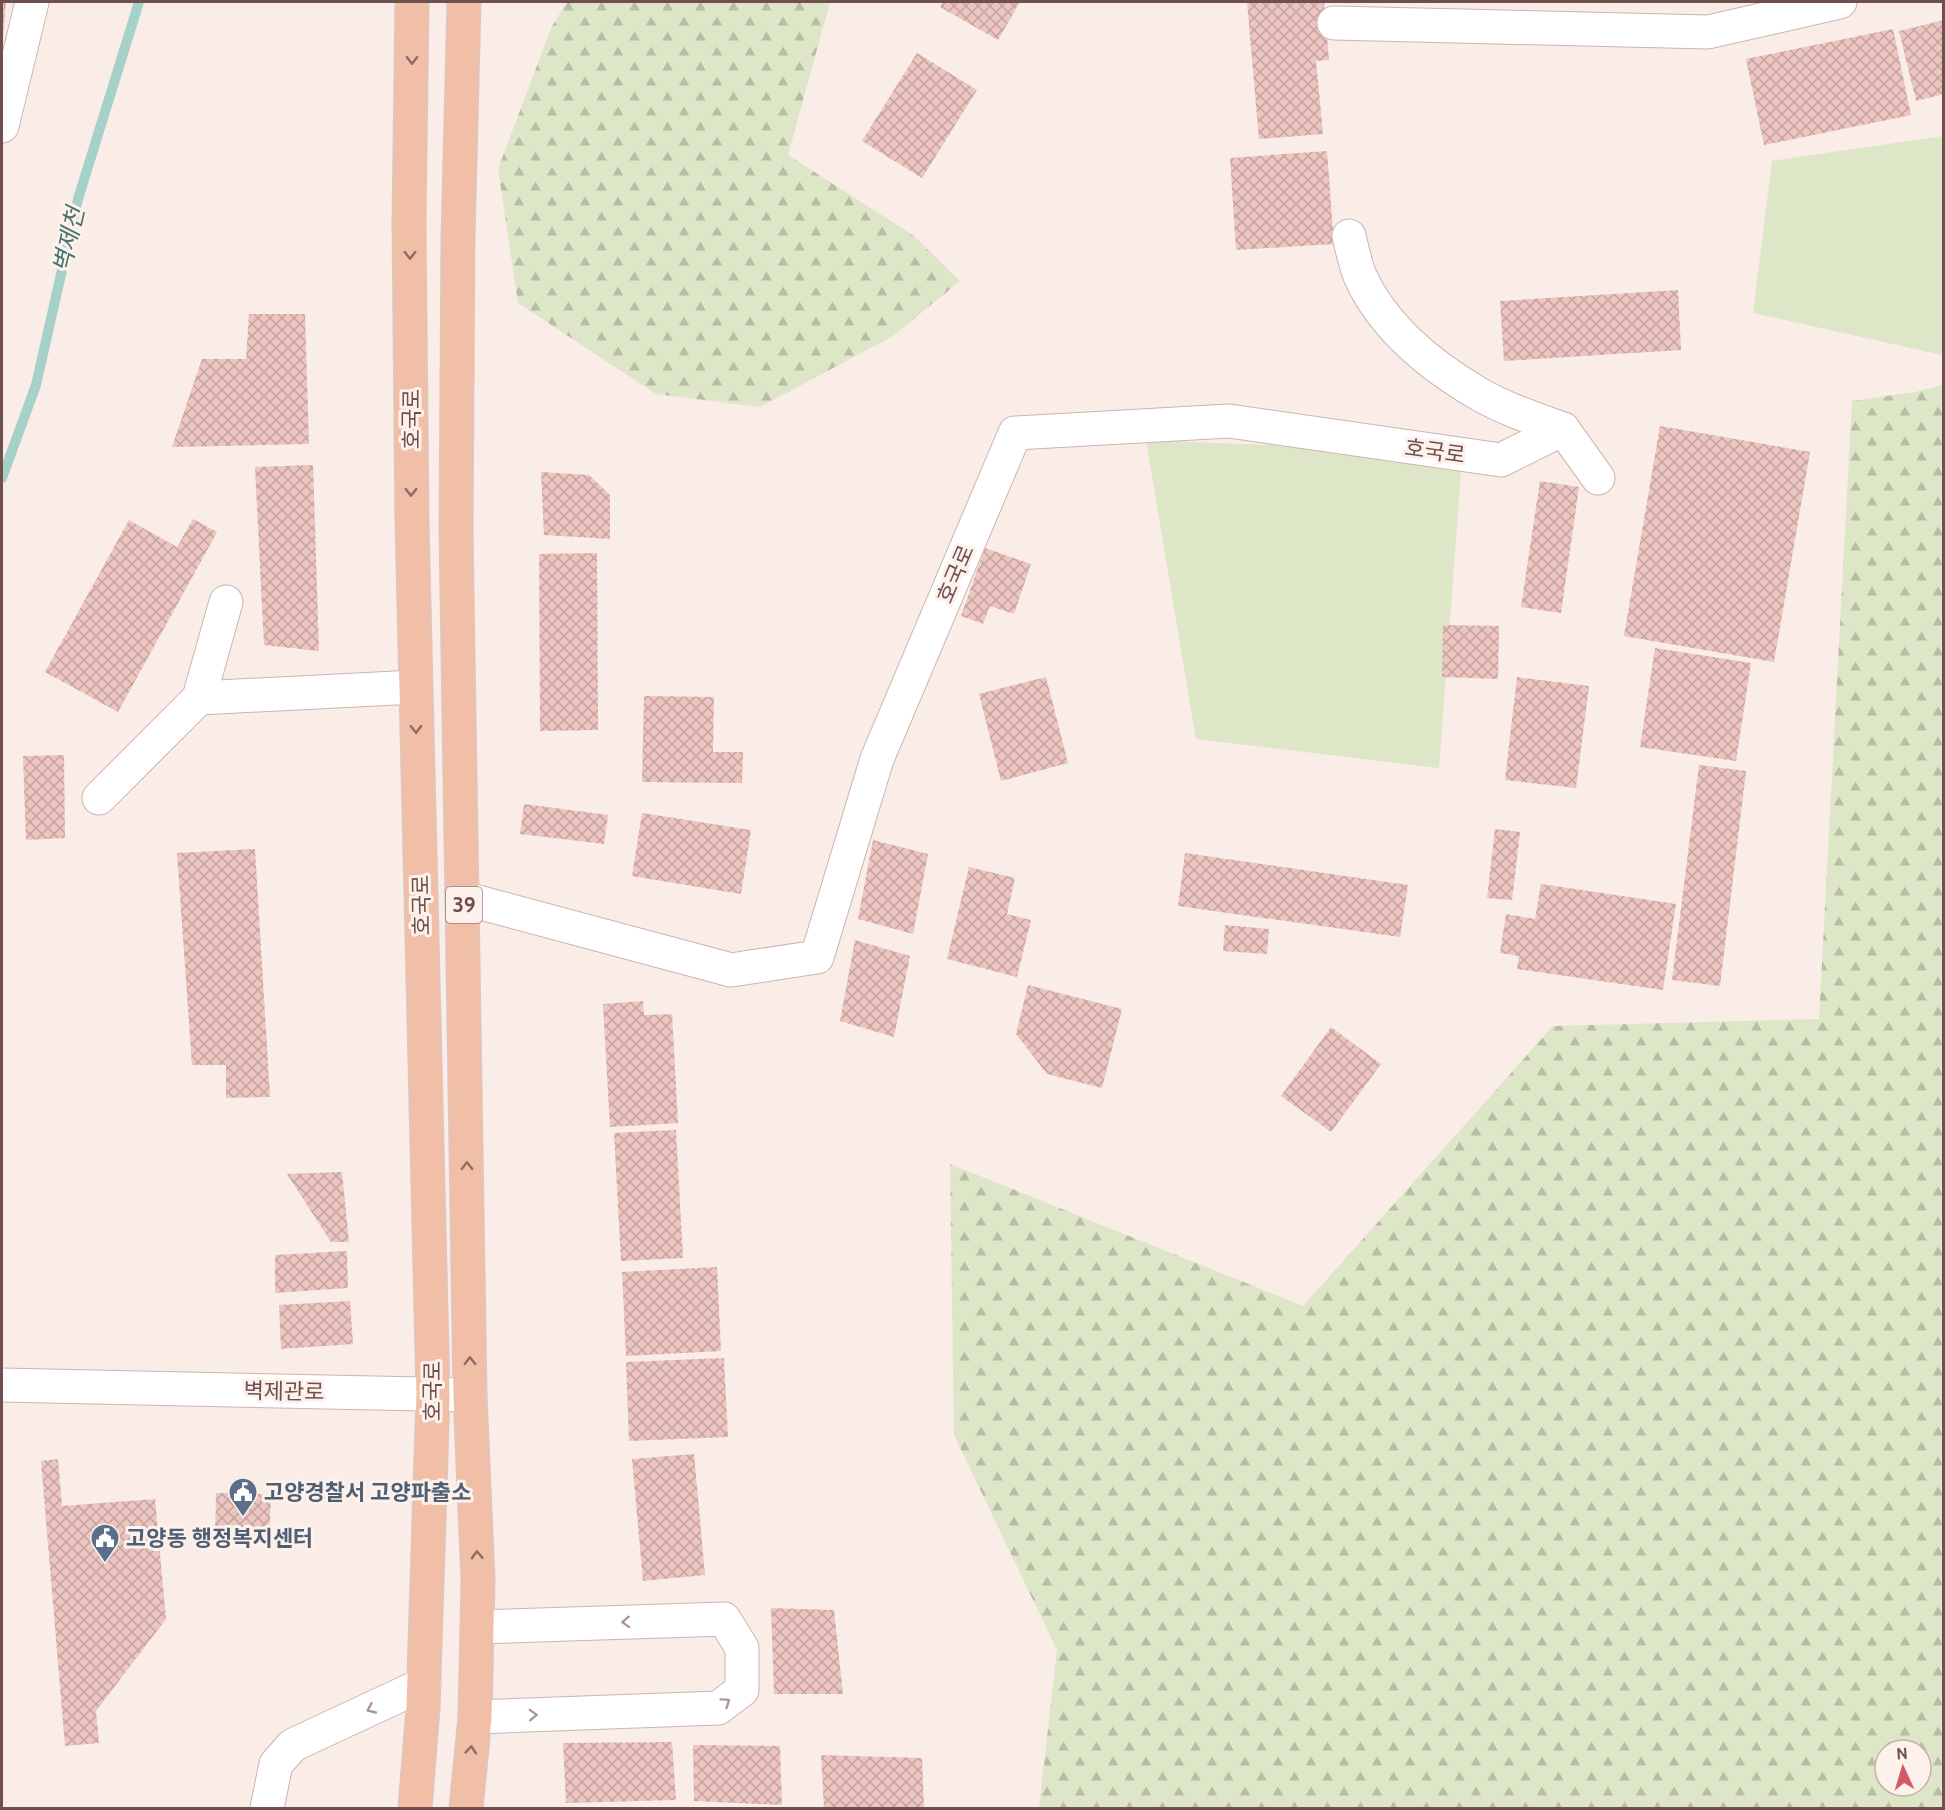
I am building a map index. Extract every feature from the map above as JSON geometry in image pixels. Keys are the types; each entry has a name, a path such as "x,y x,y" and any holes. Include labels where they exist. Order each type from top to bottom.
{"main road":[{"name":"호국로","path":"412,2 409,223 412,522 433,1394 424,1684 415,1809"},
{"name":"호국로","path":"464,2 458,237 456,529 464,898 470,1395 478,1580 475,1717 466,1809"}],"street":[{"path":"2,126 32,2"},
{"path":"1334,23 1708,32 1840,2"},
{"path":"1349,236 1360,275 1381,311 1412,345 1435,365 1480,394 1563,429 1598,478"},
{"name":"호국로","path":"464,898 731,970 817,957 877,759 1015,433 1229,421 1501,460 1563,429"},
{"path":"99,798 199,698 226,602"},
{"path":"199,698 415,687"},
{"name":"벽제관로","path":"2,1385 470,1395"},
{"path":"475,1717 718,1708 742,1690 742,1648 724,1619 477,1627"},
{"path":"267,1809 276,1764 292,1745 424,1684"}],"green space":[{"path":"567,2 830,2 788,155 914,236 960,281 893,336 760,407 656,394 518,303 498,169 552,26"},
{"path":"1943,136 1942,355 1753,313 1772,161"},
{"path":"1943,385 1943,1808 1039,1808 1057,1650 954,1435 950,1164 1303,1306 1553,1026 1819,1019 1852,401 1915,392"},
{"path":"1146,440 1318,447 1461,471 1439,768 1196,739"}],"building":[{"path":"2,2 6,2 3,36 2,36"},
{"path":"943,2 1020,2 998,40 940,7"},
{"path":"1247,2 1324,2 1329,60 1316,61 1323,134 1259,139"},
{"path":"1944,20 1944,94 1916,101 1899,31"},
{"path":"1893,29 1911,115 1764,145 1746,59"},
{"path":"917,53 977,90 922,178 862,141"},
{"path":"1327,151 1334,244 1236,250 1230,158"},
{"path":"1678,290 1681,350 1504,361 1500,301"},
{"path":"249,314 305,314 309,444 172,447 202,359 246,359"},
{"path":"1660,426 1810,452 1774,662 1624,636"},
{"path":"313,465 319,651 264,645 255,467"},
{"path":"541,472 589,475 610,495 610,539 544,535"},
{"path":"1540,481 1579,487 1561,613 1521,607"},
{"path":"193,519 217,532 118,712 45,672 129,520 177,547"},
{"path":"985,548 1031,564 1014,614 990,606 983,624 961,616"},
{"path":"597,553 598,730 540,731 539,554"},
{"path":"1443,625 1499,626 1498,679 1442,677"},
{"path":"1655,648 1751,663 1736,761 1640,747"},
{"path":"1046,677 1068,763 1001,781 979,694"},
{"path":"1517,677 1589,686 1576,788 1505,780"},
{"path":"644,696 714,697 713,752 743,752 742,783 642,782"},
{"path":"64,755 65,838 26,840 23,756"},
{"path":"1699,765 1746,771 1720,986 1672,980"},
{"path":"524,804 608,815 604,844 520,834"},
{"path":"642,813 751,830 741,894 632,876"},
{"path":"1495,829 1520,832 1512,900 1487,898"},
{"path":"873,840 928,854 913,934 858,919"},
{"path":"255,849 270,1097 226,1098 226,1065 192,1065 177,853"},
{"path":"1185,853 1408,885 1400,937 1178,906"},
{"path":"969,867 1015,878 1007,914 1031,920 1017,977 947,959"},
{"path":"1541,884 1676,904 1663,990 1517,969 1519,956 1500,953 1506,914 1535,919"},
{"path":"1225,925 1269,929 1267,954 1223,951"},
{"path":"855,940 910,956 894,1037 840,1021"},
{"path":"1028,985 1122,1009 1102,1088 1047,1074 1016,1034"},
{"path":"643,1001 644,1015 672,1014 678,1123 610,1127 603,1004"},
{"path":"1331,1027 1381,1064 1331,1132 1281,1096"},
{"path":"676,1130 683,1258 621,1261 614,1133"},
{"path":"342,1172 349,1242 331,1242 287,1174"},
{"path":"347,1251 348,1288 275,1293 275,1255"},
{"path":"717,1267 721,1351 626,1356 622,1272"},
{"path":"350,1301 353,1344 281,1349 279,1305"},
{"path":"724,1358 728,1437 629,1441 626,1362"},
{"path":"694,1454 705,1575 643,1581 632,1459"},
{"name":"고양동 행정복지센터","path":"58,1459 62,1506 155,1499 166,1619 96,1711 99,1743 65,1746 41,1461"},
{"name":"고양경찰서 고양파출소","path":"216,1493 271,1494 269,1542 215,1540"},
{"path":"771,1608 834,1610 843,1694 774,1694"},
{"path":"672,1742 676,1800 566,1803 563,1743"},
{"path":"693,1745 780,1746 782,1805 694,1801"},
{"path":"821,1755 922,1758 924,1808 824,1808"}],"waterway":[{"name":"벽제천","path":"2,478 36,385 78,199 139,2"}],"place":[{"name":"고양경찰서 고양파출소","path":"243,1518"},
{"name":"고양동 행정복지센터","path":"105,1564"}]}
